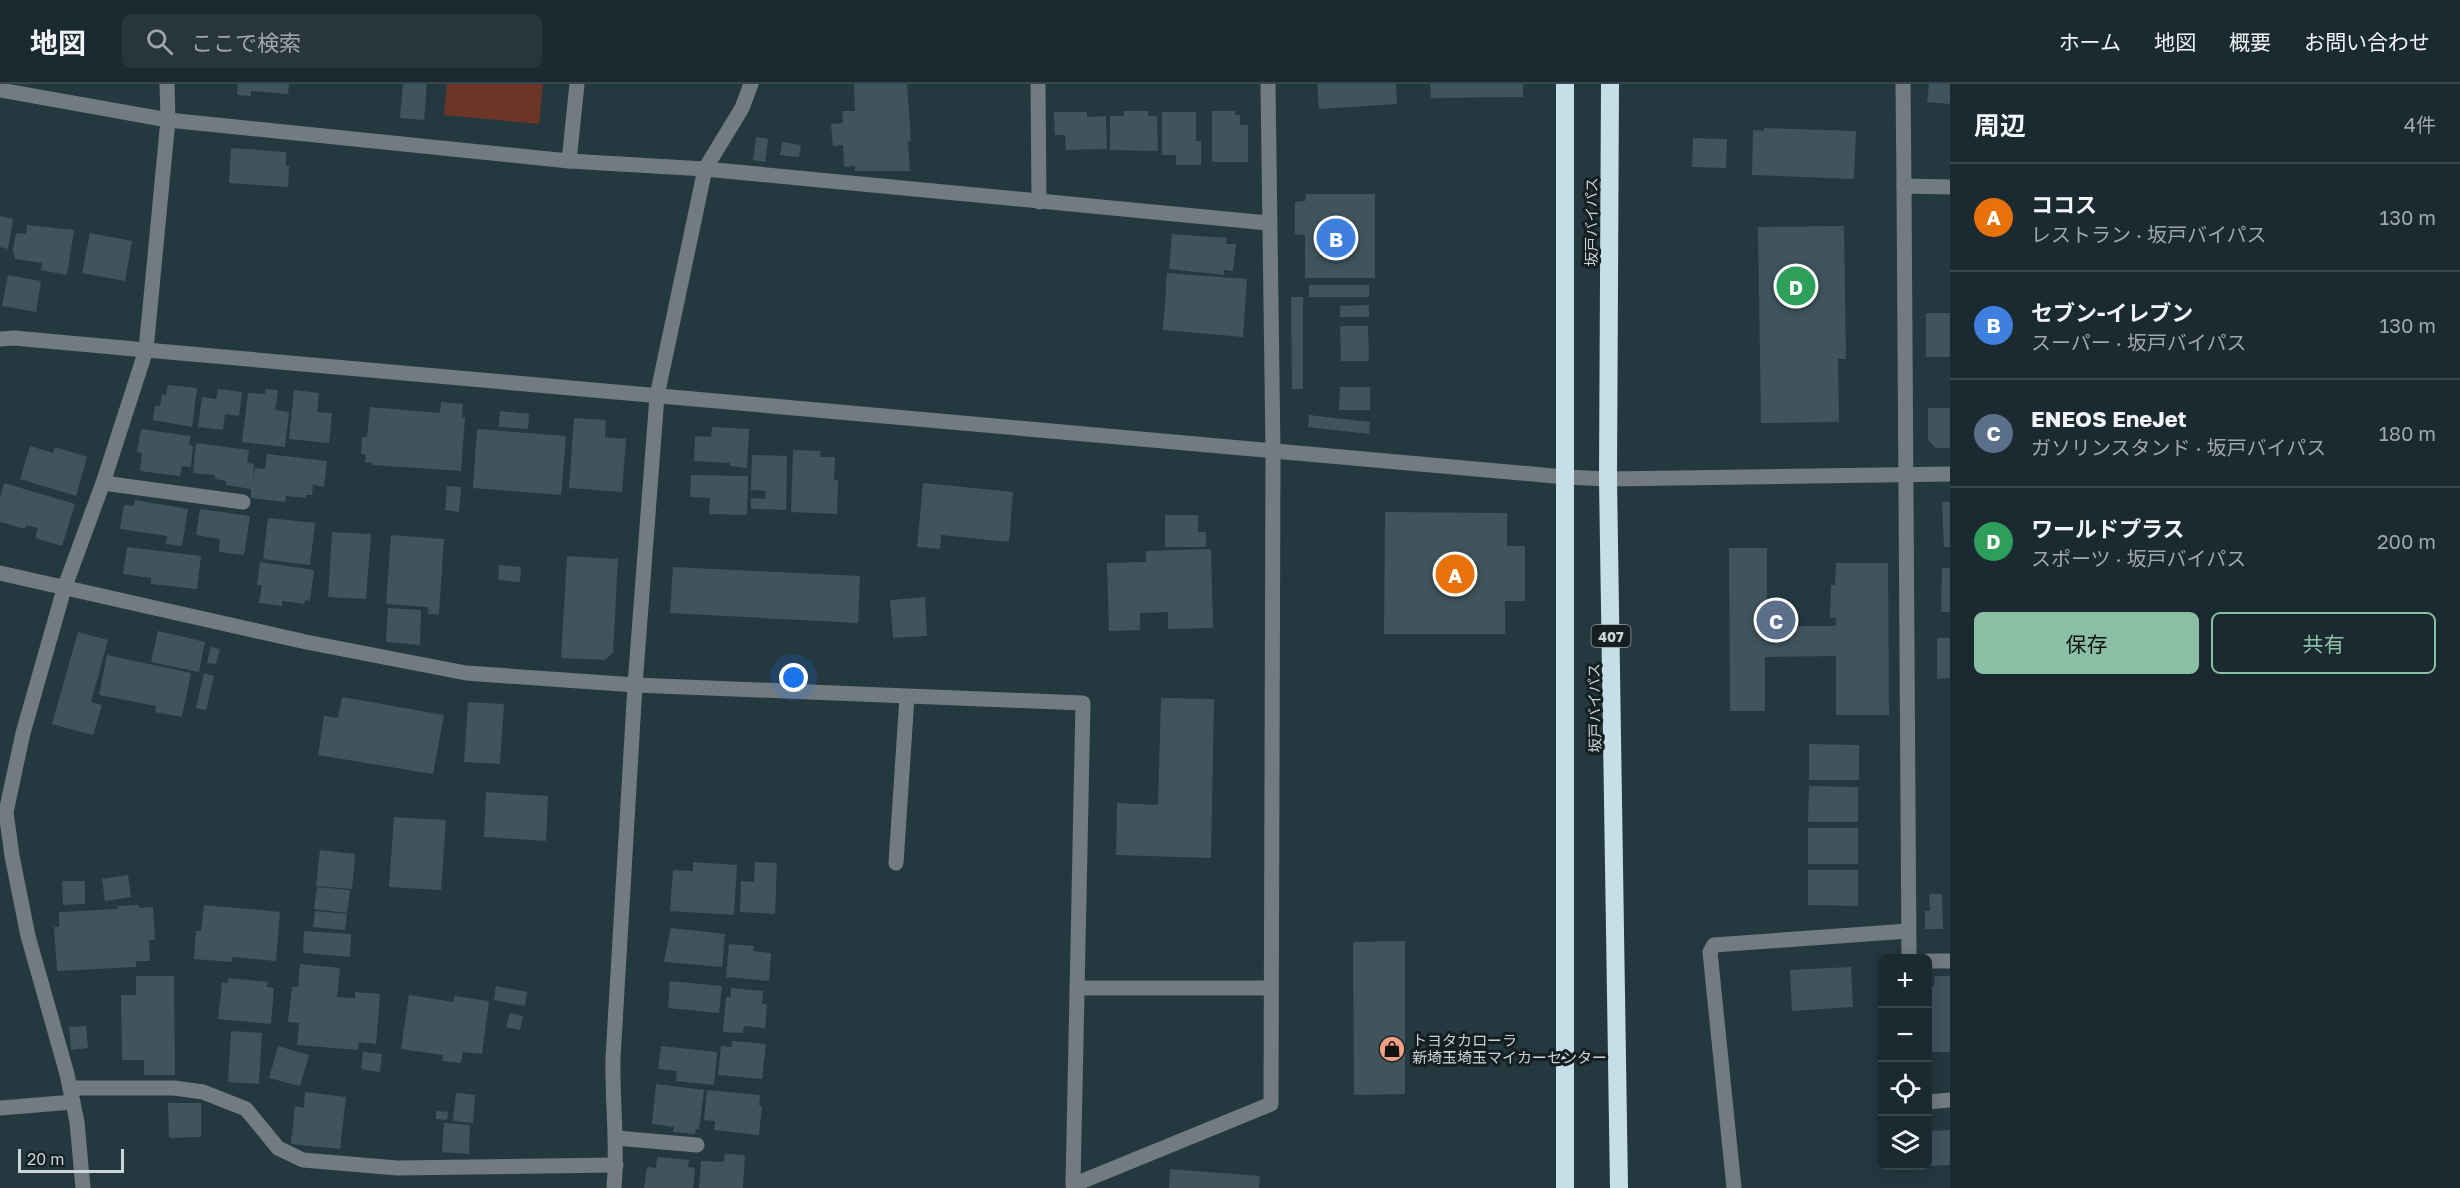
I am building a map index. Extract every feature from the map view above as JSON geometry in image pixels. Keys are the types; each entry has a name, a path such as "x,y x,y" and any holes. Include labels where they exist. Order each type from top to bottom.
{"highway":[{"name":"坂戸バイパス","path":"1565,84 1565,1188"},
{"name":"坂戸バイパス","path":"1610,84 1608,480 1619,1188"}],"street":[{"path":"83,1188 77,1122 28,936 3,811 64,589 104,483 146,350 168,120 167,84"},
{"path":"569,161 577,84"},
{"path":"614,1188 616,1138 612,1099 613,1058 634,685 657,396 705,169 742,108 751,84"},
{"path":"1038,84 1039,202"},
{"path":"0,573 306,642 466,673 634,685 1083,703 1073,1185 1271,1104 1273,451 1268,223 1268,84"},
{"path":"1903,84 1909,954"},
{"path":"0,90 168,120 569,161 705,169 1268,223"},
{"path":"1904,186 1950,187"},
{"path":"0,339 14,338 1608,480 1950,474"},
{"path":"104,483 243,502"},
{"path":"896,862 907,697"},
{"path":"1734,1188 1710,952 1714,945 1908,931"},
{"path":"1932,961 1950,962"},
{"path":"1077,988 1271,988"},
{"path":"0,1108 71,1095 174,1088 203,1092 246,1109 278,1148 303,1160 397,1168 616,1165"},
{"path":"1932,1102 1950,1100"},
{"path":"616,1138 697,1144"}],"shaded area":[{"path":"447,84 543,84 539,124 444,115"}],"building":[{"path":"238,84 289,84 288,94 251,91 251,96 237,95"},
{"path":"403,84 427,84 424,120 400,118"},
{"path":"854,84 907,84 911,141 908,142 910,171 855,171 855,166 844,167 843,145 833,146 831,124 843,123 842,111 855,111"},
{"path":"1317,84 1396,84 1397,104 1319,109"},
{"path":"1430,84 1523,84 1523,97 1431,98"},
{"path":"1929,84 1950,84 1950,104 1927,102"},
{"path":"1124,111 1148,111 1148,116 1157,116 1158,151 1110,150 1110,116 1124,116"},
{"path":"1212,111 1235,111 1235,115 1240,115 1240,125 1248,125 1248,162 1212,162"},
{"path":"1054,112 1087,112 1087,117 1106,116 1107,149 1066,150 1065,135 1055,135"},
{"path":"1162,112 1196,112 1196,141 1201,141 1201,165 1176,165 1176,155 1162,155"},
{"path":"1764,128 1856,131 1854,179 1752,175 1753,130 1764,131"},
{"path":"756,137 768,139 765,162 753,160"},
{"path":"1693,138 1727,139 1726,168 1692,167"},
{"path":"782,142 801,145 799,157 780,155"},
{"path":"231,148 286,152 286,166 289,166 288,187 229,183"},
{"path":"1306,194 1375,194 1375,278 1305,278 1305,235 1295,234 1295,202 1305,201"},
{"path":"0,216 13,219 8,249 0,247"},
{"path":"27,225 74,230 67,275 41,270 42,263 15,259 13,250 16,233 26,234"},
{"path":"1844,226 1846,359 1838,359 1839,422 1761,423 1758,227"},
{"path":"90,233 132,241 125,281 82,273"},
{"path":"1172,234 1227,238 1226,244 1236,244 1233,271 1224,270 1224,275 1169,269"},
{"path":"1167,273 1247,279 1243,337 1163,330"},
{"path":"8,275 41,281 36,312 2,306"},
{"path":"1309,285 1369,285 1369,297 1309,297"},
{"path":"1291,297 1303,297 1303,389 1292,389"},
{"path":"1369,305 1369,317 1340,317 1340,306"},
{"path":"1926,313 1950,313 1950,357 1926,357"},
{"path":"1340,326 1368,326 1369,361 1341,361"},
{"path":"168,385 197,388 192,427 153,420 155,406 160,406 162,394 166,395"},
{"path":"1340,387 1370,387 1370,410 1339,410"},
{"path":"218,389 242,392 239,416 225,414 223,430 198,427 202,397 216,399"},
{"path":"266,389 278,390 275,410 289,412 285,447 242,442 248,393 265,394"},
{"path":"294,390 319,393 317,412 332,413 329,443 289,439"},
{"path":"441,402 463,404 462,417 465,418 461,471 373,465 373,463 365,462 366,455 361,454 362,437 367,437 370,407 440,413"},
{"path":"1928,408 1950,408 1950,448 1936,448 1928,440"},
{"path":"500,411 529,414 528,429 499,427"},
{"path":"1309,415 1370,422 1369,434 1308,427"},
{"path":"574,418 606,420 605,437 626,439 622,492 569,488"},
{"path":"712,427 749,429 747,468 730,466 730,463 694,461 695,436 711,437"},
{"path":"141,429 191,436 189,445 193,446 191,467 182,466 180,476 140,471 142,453 137,452"},
{"path":"477,429 566,436 561,495 473,488"},
{"path":"196,443 249,450 247,463 254,464 253,479 255,468 265,469 267,454 327,461 324,487 313,485 312,495 306,495 306,498 286,496 285,502 251,498 251,489 226,485 226,481 215,479 215,475 193,473"},
{"path":"30,446 53,453 55,447 87,457 76,496 20,479"},
{"path":"793,450 821,451 820,457 835,457 834,480 838,480 837,514 791,512"},
{"path":"752,455 787,456 786,510 751,509 751,498 765,499 766,491 751,490"},
{"path":"691,475 748,476 747,515 709,514 710,498 690,497"},
{"path":"4,483 75,504 62,546 35,538 38,528 26,525 25,529 0,522 0,498"},
{"path":"923,483 1013,492 1009,542 941,535 940,549 917,547"},
{"path":"447,486 461,487 459,512 445,510"},
{"path":"135,500 188,509 182,546 166,544 167,536 120,529 124,505 134,506"},
{"path":"1942,502 1950,502 1950,547 1944,547"},
{"path":"200,509 250,516 244,555 219,552 220,539 196,535"},
{"path":"1385,512 1507,513 1507,546 1525,546 1525,601 1505,601 1505,634 1384,634"},
{"path":"1165,515 1198,515 1198,532 1206,532 1206,547 1165,547"},
{"path":"268,518 315,523 310,565 263,559"},
{"path":"332,532 371,534 366,599 328,597"},
{"path":"391,535 444,539 439,614 428,614 428,607 386,604"},
{"path":"127,547 201,556 197,589 151,584 151,578 123,574"},
{"path":"1729,548 1767,548 1767,626 1836,626 1836,618 1830,618 1831,585 1835,585 1836,563 1888,563 1889,715 1836,715 1836,656 1765,657 1765,711 1730,711"},
{"path":"1211,549 1213,628 1168,629 1168,612 1140,613 1140,630 1109,631 1107,563 1146,562 1146,551"},
{"path":"567,556 618,559 613,653 605,660 561,658"},
{"path":"260,562 314,570 310,601 305,600 304,604 282,601 282,606 259,603 262,585 257,585"},
{"path":"499,565 521,567 520,582 498,580"},
{"path":"673,567 860,576 858,623 670,613"},
{"path":"1942,568 1950,568 1950,612 1941,612"},
{"path":"925,597 927,636 893,638 890,600"},
{"path":"388,608 421,610 420,645 386,642"},
{"path":"158,631 205,642 199,672 151,662"},
{"path":"78,632 108,640 91,702 102,705 93,735 52,724"},
{"path":"1937,638 1950,638 1950,678 1937,679"},
{"path":"211,647 220,649 216,664 207,663"},
{"path":"107,655 191,673 182,717 155,712 156,706 99,695"},
{"path":"204,673 214,676 206,710 196,708"},
{"path":"342,697 444,715 433,774 318,755 324,716 338,718"},
{"path":"1161,698 1214,699 1211,858 1116,855 1117,803 1158,805"},
{"path":"468,702 504,704 500,764 464,762"},
{"path":"1809,744 1859,745 1859,780 1809,780"},
{"path":"1809,786 1858,787 1858,822 1808,822"},
{"path":"486,792 548,796 546,841 484,837"},
{"path":"394,817 446,820 441,890 389,887"},
{"path":"1808,828 1858,828 1858,864 1808,864"},
{"path":"320,850 355,854 352,889 316,886"},
{"path":"693,862 737,865 734,915 670,911 673,870 693,871"},
{"path":"755,862 777,863 775,914 740,912 741,881 754,882"},
{"path":"1808,870 1858,870 1858,906 1808,905"},
{"path":"128,875 131,897 105,901 102,879"},
{"path":"62,881 85,881 85,904 63,905"},
{"path":"317,887 350,890 347,913 314,909"},
{"path":"1929,894 1942,894 1943,929 1925,929 1925,911 1930,911"},
{"path":"139,905 139,908 153,907 155,940 149,940 150,961 136,961 136,967 57,971 54,927 59,927 59,912 118,909 117,906"},
{"path":"204,905 280,912 276,961 232,957 232,962 194,959 196,931 201,931"},
{"path":"315,911 347,914 345,930 313,927"},
{"path":"671,928 725,934 722,967 664,962"},
{"path":"304,931 351,934 350,957 303,953"},
{"path":"1405,941 1405,1094 1354,1095 1353,942"},
{"path":"729,944 754,946 753,951 771,953 769,981 726,977"},
{"path":"300,964 340,968 337,997 355,998 355,992 380,994 376,1044 359,1042 358,1050 297,1045 299,1023 288,1022 292,987 298,987"},
{"path":"1851,967 1853,1007 1792,1011 1790,970"},
{"path":"136,976 174,976 175,1075 144,1075 144,1060 122,1060 121,995 136,995"},
{"path":"1935,976 1950,976 1950,1052 1932,1052 1932,986 1934,986"},
{"path":"228,978 268,982 267,987 274,988 271,1024 218,1019 222,983 228,983"},
{"path":"670,981 722,986 719,1013 668,1008"},
{"path":"496,986 527,992 525,1006 494,1000"},
{"path":"731,988 763,991 762,1004 767,1004 765,1028 744,1026 743,1033 723,1032 726,997 731,997"},
{"path":"409,995 454,1002 454,996 489,1001 482,1054 463,1052 461,1063 442,1061 443,1055 401,1049"},
{"path":"510,1013 523,1016 520,1030 506,1027"},
{"path":"86,1026 88,1048 71,1050 69,1027"},
{"path":"231,1031 262,1033 259,1084 228,1082"},
{"path":"732,1041 766,1044 762,1079 718,1075 721,1046 732,1047"},
{"path":"278,1046 309,1055 300,1086 269,1078"},
{"path":"661,1046 717,1052 714,1085 676,1081 677,1071 658,1069"},
{"path":"363,1052 382,1054 380,1072 361,1069"},
{"path":"656,1084 704,1090 699,1130 696,1129 695,1134 673,1132 674,1127 652,1124"},
{"path":"707,1090 760,1095 759,1105 762,1106 759,1135 714,1130 715,1121 704,1120"},
{"path":"305,1092 346,1097 340,1149 291,1144 295,1106 304,1108"},
{"path":"456,1093 475,1095 473,1123 453,1121"},
{"path":"168,1103 201,1103 201,1137 169,1138"},
{"path":"436,1111 448,1112 447,1120 436,1119"},
{"path":"444,1123 470,1125 469,1154 442,1152"},
{"path":"1950,1130 1950,1165 1932,1166 1932,1131"},
{"path":"725,1154 745,1155 743,1188 699,1188 701,1161 724,1162"},
{"path":"657,1157 689,1160 688,1167 695,1168 693,1188 644,1188 647,1167 656,1168"},
{"path":"1170,1169 1260,1176 1259,1188 1169,1188"}],"place":[{"name":"セブン-イレブン","path":"1336,238"},
{"name":"ワールドプラス","path":"1796,286"},
{"name":"ココス","path":"1455,574"},
{"name":"ENEOS EneJet","path":"1776,620"},
{"name":"トヨタカローラ 新埼玉埼玉マイカーセンター","path":"1392,1049"}]}
